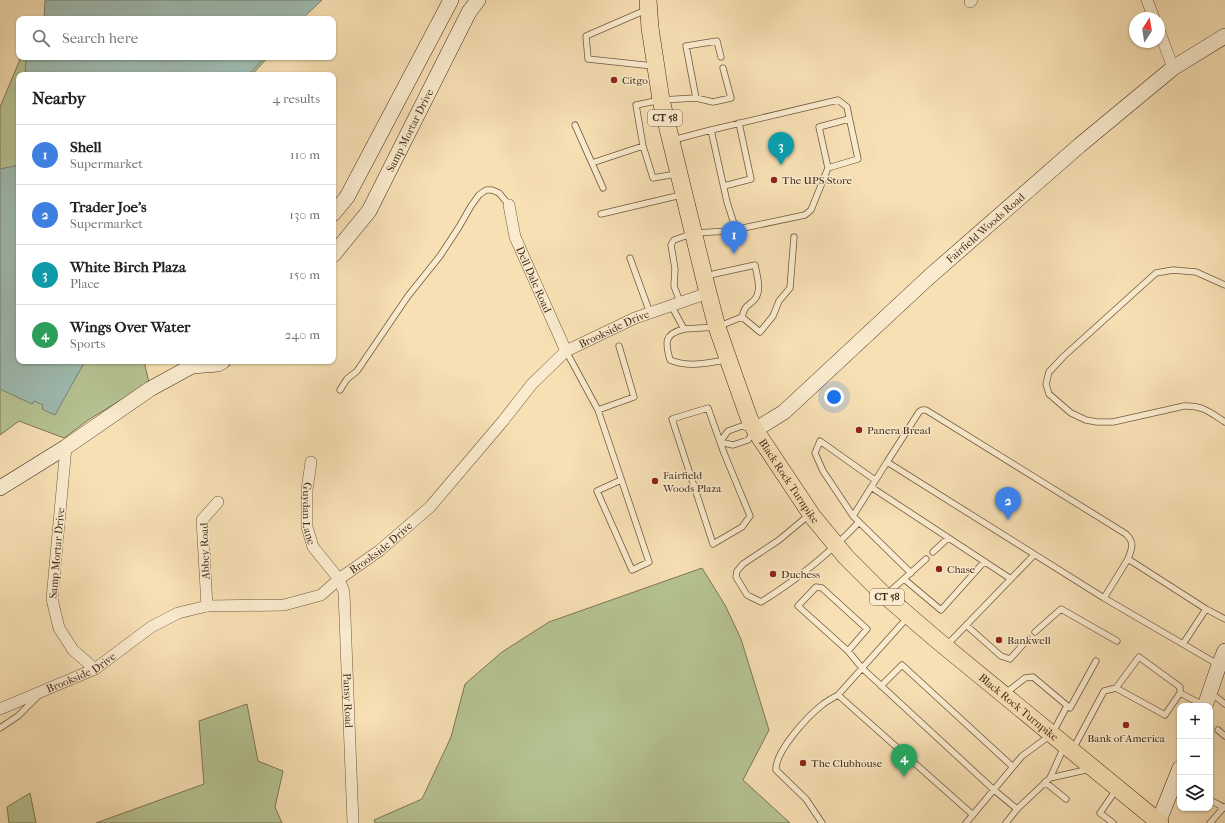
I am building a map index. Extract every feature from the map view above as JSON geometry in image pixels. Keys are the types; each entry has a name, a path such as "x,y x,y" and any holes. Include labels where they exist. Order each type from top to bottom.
{"main road":[{"path":"336,210 347,196 451,0"},
{"name":"Samp Mortar Drive","path":"336,251 369,211 469,12 478,0"},
{"name":"Black Rock Turnpike","path":"648,4 655,66 661,100 706,285 717,327 749,418 755,430 811,514 846,557 886,596 1159,823"},
{"name":"Fairfield Woods Road","path":"755,430 784,412 929,277 1080,145 1173,68 1225,36"},
{"path":"0,488 66,447 150,389 193,364"},
{"path":"1207,701 1225,651"},
{"path":"1159,823 1177,784"}],"street":[{"path":"1147,0 1152,12"},
{"path":"1165,46 1173,68"},
{"name":"Dell Dale Road","path":"509,205 514,237 566,351"},
{"name":"Brookside Drive","path":"0,710 94,669 151,627 178,614 207,606 284,605 322,595 339,578 379,552 430,507 503,421 532,384 566,351 635,318 676,304 706,285"},
{"name":"Samp Mortar Drive","path":"66,447 52,600 59,628 72,650 94,669"},
{"name":"Guydan Lane","path":"311,462 307,490 307,528 313,547 339,578"},
{"name":"Abbey Road","path":"207,606 202,520 218,502"},
{"name":"Pansy Road","path":"339,578 344,592 353,823"}],"lane":[{"path":"648,4 586,36 588,59 655,66"},
{"path":"696,98 686,46 717,41 721,57"},
{"path":"679,174 653,178 643,146 636,105 661,100 696,98 713,102 731,98 723,68"},
{"path":"671,141 739,123 838,100 847,107 858,159 828,168"},
{"path":"684,329 676,304 674,283 675,269 671,245 672,241 694,233 736,230 805,215 810,210 828,168 819,127 849,119"},
{"path":"724,186 752,179 739,123"},
{"path":"575,125 603,188"},
{"path":"711,130 733,223 736,230"},
{"path":"592,163 643,146"},
{"path":"340,390 347,378 357,371 408,296 440,256 459,227 470,206 480,194 486,190 492,190 498,193 509,205"},
{"path":"602,214 684,195"},
{"path":"742,317 760,332 773,316 780,301 790,288 794,237"},
{"path":"630,258 650,313"},
{"path":"706,285 755,265 759,290 755,299 745,307 742,317"},
{"path":"1225,286 1196,272 1173,270 1156,273 1064,356 1049,372 1046,384 1049,394 1071,413 1086,420 1097,422 1114,422 1184,406 1194,406 1206,410 1225,422"},
{"path":"729,360 690,365 680,364 670,360 666,347 667,338 672,332 684,329 717,327 742,317"},
{"path":"598,410 634,397 619,346"},
{"path":"566,351 598,410 649,562 632,570 597,491 621,480"},
{"path":"708,408 720,442 750,516 742,528 713,544 672,418 708,408"},
{"path":"853,516 919,412 926,410 1126,534 1131,539 1133,547 1128,559 1104,598"},
{"path":"742,426 755,430 748,440 733,445 720,442 728,432 742,426"},
{"path":"875,480 820,441 815,453 820,465 853,516 911,573"},
{"path":"887,462 1104,598 1219,665"},
{"path":"871,487 1011,579"},
{"path":"811,514 779,540 743,564 737,571 736,577 747,595 761,602 788,586 837,546 859,522"},
{"path":"933,552 948,538"},
{"path":"945,646 1034,555"},
{"path":"886,596 926,559"},
{"path":"1128,559 1206,609 1225,619"},
{"path":"904,579 941,610 984,562"},
{"path":"848,651 867,630 822,588 816,587 798,606 848,651 862,668 881,686 994,790 1017,809"},
{"path":"1035,632 1061,609 1117,641"},
{"path":"1183,644 1206,609"},
{"path":"822,823 806,799 776,770 776,764 782,750 799,729 823,704 838,694 909,616"},
{"path":"966,625 1002,656 1010,659 1028,639"},
{"path":"1006,823 1017,809 1047,780 1063,743 1104,691 1116,688 1139,657 1180,687 1180,693 1164,715 1116,688"},
{"path":"1004,695 1025,678 1033,677 1070,708 1096,661"},
{"path":"881,686 902,664 1014,767"},
{"path":"0,728 18,716 43,691"},
{"path":"1180,693 1207,701 1225,704"},
{"path":"838,694 973,815"},
{"path":"1063,743 1067,706"},
{"path":"1218,730 1225,736"},
{"path":"966,823 1022,756 1063,743"},
{"path":"1047,780 1094,768"},
{"path":"1047,780 1066,799"},
{"path":"1113,823 1100,813 1117,788"},
{"path":"1210,823 1224,807 1213,802"}],"green space":[{"path":"20,60 265,60 255,72 16,72 16,364 145,364 149,383 88,420 64,438 19,421 0,435 0,107"},
{"path":"702,568 725,605 741,639 769,730 743,780 790,823 375,823 374,820 422,799 451,737 465,684 502,652 549,622"},
{"path":"247,704 258,761 283,771 275,807 282,823 96,823 204,784 199,721"},
{"path":"30,793 36,823 9,823 7,807"}],"water":[{"path":"45,0 322,0 305,16 44,16"},
{"path":"26,60 262,60 252,72 25,72"},
{"path":"16,166 16,364 83,364 55,415 42,409 43,405 34,401 32,404 0,389 0,169"}],"place":[{"name":"Citgo","path":"614,80"},
{"name":"White Birch Plaza","path":"781,165"},
{"name":"The UPS Store","path":"774,180"},
{"name":"Shell","path":"734,254"},
{"name":"Panera Bread","path":"859,430"},
{"name":"Fairfield Woods Plaza","path":"655,481"},
{"name":"Trader Joe's","path":"1008,520"},
{"name":"Chase","path":"939,569"},
{"name":"Duchess","path":"773,574"},
{"name":"Bankwell","path":"999,640"},
{"name":"Bank of America","path":"1126,725"},
{"name":"The Clubhouse","path":"803,763"},
{"name":"Wings Over Water","path":"904,777"}]}
